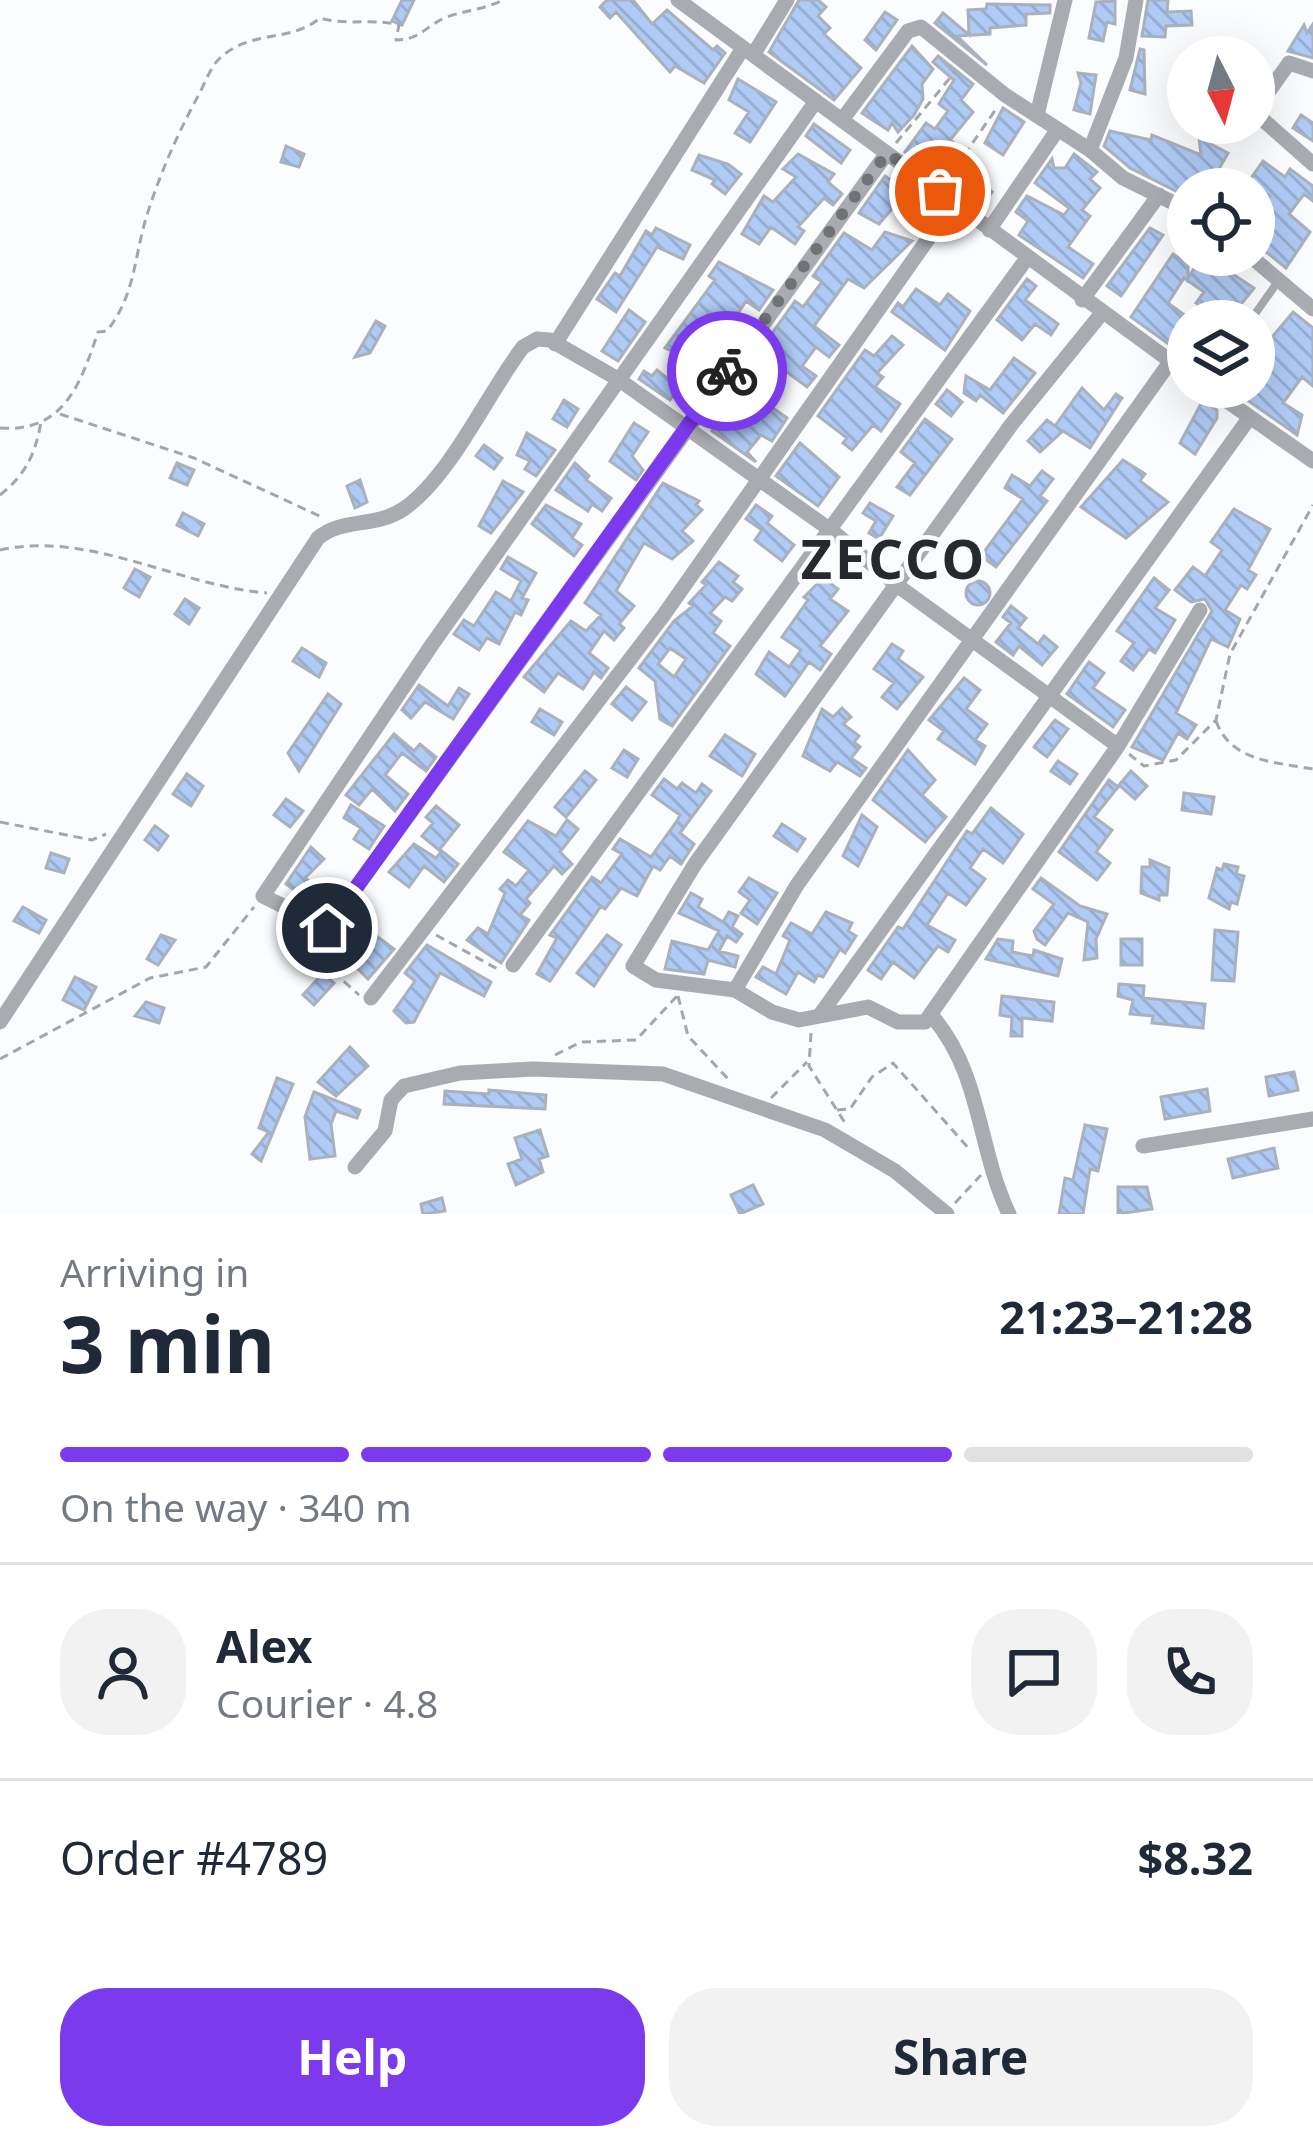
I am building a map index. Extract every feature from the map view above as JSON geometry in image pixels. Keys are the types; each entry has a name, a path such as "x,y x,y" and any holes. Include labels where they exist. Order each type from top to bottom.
{"street":[{"path":"679,0 1167,360"},
{"path":"555,344 748,51 787,0"},
{"path":"1037,115 1065,0"},
{"path":"1090,150 1126,58 1136,0"},
{"path":"842,120 913,26 1123,178 1167,199"},
{"path":"1313,70 1289,62 1254,112 1313,164"},
{"path":"815,101 262,896 327,928 887,153"},
{"path":"989,230 1056,131"},
{"path":"1082,300 1159,195"},
{"path":"371,998 536,788 758,483 954,202"},
{"path":"513,965 1027,258"},
{"path":"1275,276 1313,308"},
{"path":"1102,313 1011,425 695,864 634,959 638,974 678,989 735,990 786,1017 868,1006 898,1022 918,1024 932,1016 1118,746 1200,610"},
{"path":"0,1022 318,538 342,526 374,525 411,503 523,347 543,339 618,380 832,531 898,586 1118,746"},
{"path":"735,990 797,885 1167,366"},
{"path":"1237,408 1313,461"},
{"path":"820,1015 1250,417"},
{"path":"932,1016 964,1061 974,1087 988,1168 1009,1214"},
{"path":"355,1167 385,1131 391,1100 404,1086 460,1073 663,1074 860,1148 946,1214"},
{"path":"1144,1147 1313,1119"}],"lane":[{"path":"1265,300 1280,280"}],"path":[{"path":"0,428 22,429 42,420 70,404 80,388 98,332 107,331 122,312 172,143 219,59 262,34 302,33 320,18 362,26 388,22 399,25 396,40 415,40 448,16 478,13 502,0"},
{"path":"887,153 964,62"},
{"path":"940,191 1005,95"},
{"path":"56,412 194,458 342,526"},
{"path":"0,495 20,479 35,454 42,420"},
{"path":"1313,505 1230,654 1216,719 1223,741 1250,757 1313,769"},
{"path":"0,550 69,549 226,590 281,594"},
{"path":"1118,746 1144,766 1166,764 1216,719"},
{"path":"0,822 92,840 129,823"},
{"path":"0,1059 150,978 206,967 262,896"},
{"path":"424,927 496,970 513,965"},
{"path":"327,928 311,950 359,996 371,998"},
{"path":"533,1070 581,1042 636,1040 678,989"},
{"path":"678,989 688,1036 744,1101"},
{"path":"820,1015 808,1041 808,1061 860,1148"},
{"path":"761,1107 808,1061"},
{"path":"837,1110 850,1109 872,1077 893,1063 988,1168 946,1214"}],"building":[{"path":"402,0 414,0 402,25 392,21"},
{"path":"607,0 633,0 652,24 667,10 713,50 717,46 725,53 704,83 675,66 670,72 616,12 610,18 600,7"},
{"path":"799,0 818,0 826,7 818,16 830,28 824,34 861,68 834,100 769,52"},
{"path":"1148,0 1168,0 1167,12 1191,11 1192,25 1166,26 1165,37 1142,36"},
{"path":"1115,1 1115,24 1107,22 1103,41 1089,38 1096,2"},
{"path":"987,4 1050,5 1050,13 1026,14 1026,25 990,28 990,34 957,36 987,65 935,23 943,13 969,35 968,10 986,9"},
{"path":"885,12 897,20 876,50 865,40"},
{"path":"1313,24 1313,58 1288,51 1304,25 1307,33"},
{"path":"912,46 933,69 922,84 923,99 914,115 898,132 892,123 888,130 862,113"},
{"path":"1140,49 1144,50 1145,94 1130,90"},
{"path":"938,56 973,84 961,100 973,112 950,140 958,146 937,175 905,152 926,123 935,129 948,111 939,104 954,80 933,62"},
{"path":"1078,73 1096,75 1090,114 1074,110 1081,83"},
{"path":"738,79 776,102 750,142 735,133 749,112 729,100"},
{"path":"1003,108 1024,122 1003,155 985,143"},
{"path":"1301,115 1313,123 1313,141 1293,128"},
{"path":"814,124 850,150 841,163 806,136"},
{"path":"1110,131 1151,140 1152,135 1201,155 1200,144 1228,153 1219,168 1167,168 1167,186 1130,168 1104,146"},
{"path":"286,146 304,154 299,167 281,162"},
{"path":"798,154 834,174 828,182 842,194 833,205 824,198 798,227 804,231 795,244 771,227 759,244 742,234 764,196 773,202 796,177 783,169"},
{"path":"1074,154 1097,172 1090,179 1100,188 1082,210 1090,216 1068,247 1093,264 1083,278 1019,235 1028,221 1016,212 1027,196 1064,215 1069,208 1035,183 1052,159 1054,168 1065,168"},
{"path":"699,155 728,164 741,174 725,194 712,184 715,180 692,170"},
{"path":"1290,169 1313,186 1313,201 1304,194 1289,214 1310,232 1286,268 1275,259 1275,170 1285,177"},
{"path":"885,176 907,191 879,224 859,213"},
{"path":"981,182 992,192 980,207 968,198"},
{"path":"656,228 690,245 683,259 657,247 616,312 597,299 615,273 620,276 646,231 652,235"},
{"path":"1150,228 1163,235 1121,296 1107,286"},
{"path":"885,232 912,241 864,288 848,279 814,326 839,345 829,357 816,347 802,366 816,376 807,387 761,353 768,339 795,301 803,307 822,282 813,276 844,233 872,250"},
{"path":"719,262 773,290 759,310 746,301 730,326 709,312 692,337 723,360 713,371 684,351 680,355 665,348 715,280 709,276"},
{"path":"1167,263 1167,276 1236,276 1254,288 1244,300 1198,300 1204,292 1184,278 1167,300 1167,343 1131,317"},
{"path":"1027,279 1036,286 1025,300 1058,324 1051,335 1035,324 1022,340 997,320"},
{"path":"916,289 940,305 948,294 970,311 945,350 892,312 898,303 903,307"},
{"path":"629,310 645,322 618,361 602,351"},
{"path":"1293,312 1313,328 1313,386 1302,377 1283,403 1302,415 1297,435 1259,408 1275,408 1275,334"},
{"path":"376,321 385,326 370,353 355,357"},
{"path":"892,336 903,345 877,373 883,377 875,387 900,404 881,431 873,425 852,450 843,443 847,438 818,416 865,350 874,356"},
{"path":"1014,358 1035,373 1003,413 980,395 976,401 964,393 966,376 990,390"},
{"path":"657,370 679,388 670,400 639,379 644,371 652,376"},
{"path":"1082,388 1104,410 1116,394 1122,398 1090,448 1063,431 1040,452 1028,441 1047,420 1055,426"},
{"path":"947,390 962,402 951,416 936,404"},
{"path":"728,394 743,406 753,394 787,418 772,441 761,435 747,452 756,462 712,431 725,414 717,408"},
{"path":"564,400 578,409 567,427 553,419"},
{"path":"1199,408 1217,410 1195,454 1180,443"},
{"path":"925,419 952,439 910,495 897,487 915,463 901,452"},
{"path":"634,423 648,432 632,456 643,470 636,480 610,461"},
{"path":"527,433 555,450 536,476 525,469 530,461 517,455"},
{"path":"800,443 839,477 818,506 776,476"},
{"path":"484,445 502,458 494,469 476,456"},
{"path":"1123,460 1145,474 1140,481 1168,502 1126,538 1081,507"},
{"path":"177,463 194,470 187,485 170,478"},
{"path":"575,463 589,476 586,480 611,498 602,511 592,504 588,511 556,490"},
{"path":"1042,471 1053,479 1040,496 1047,501 996,567 981,556 1023,499 1005,488 1012,475 1030,486"},
{"path":"360,480 367,502 355,508 347,486"},
{"path":"503,481 523,492 491,533 479,526"},
{"path":"663,483 699,501 696,505 702,510 682,531 693,541 672,559 644,543 616,591 634,606 619,624 624,628 614,640 604,631 589,653 608,668 601,678 594,672 583,689 558,673 544,692 524,677 571,621 586,631 601,615 585,603"},
{"path":"870,503 893,516 879,539 869,533 876,521 863,513"},
{"path":"546,505 581,524 572,538 582,545 574,556 532,524"},
{"path":"756,505 772,516 767,523 794,545 782,561 755,540 762,530 746,519"},
{"path":"1234,509 1270,529 1248,570 1256,575 1247,589 1241,585 1225,610 1240,619 1228,647 1211,639 1176,713 1196,725 1187,739 1178,733 1163,760 1132,747 1212,611 1205,599 1191,602 1175,590 1193,567 1205,576 1222,550 1211,542"},
{"path":"183,513 204,524 198,536 177,525"},
{"path":"508,557 536,573 522,598 528,600 521,615 515,612 499,644 487,638 479,650 454,634 464,620 474,626 496,592 511,601 521,581 501,569"},
{"path":"719,562 738,576 733,582 742,589 732,601 725,597 710,613 721,621 713,633 730,646 672,726 660,719 655,681 639,668 674,621 693,606 689,603 706,585 702,582","holes":["670,648 686,659 674,677 658,664"]},
{"path":"135,569 150,577 139,597 124,588"},
{"path":"823,578 838,589 830,599 848,611 820,646 831,654 820,670 809,662 785,696 756,674 769,652 789,667 801,650 782,637 808,600 804,597"},
{"path":"1154,578 1169,590 1155,608 1175,620 1155,653 1149,649 1133,670 1121,661 1134,643 1117,631"},
{"path":"978,581 990,593 978,605 966,593"},
{"path":"185,599 199,608 189,624 175,614"},
{"path":"1011,606 1026,618 1018,628 1038,644 1044,636 1057,647 1042,665 1019,646 1013,655 996,642 1011,623 1003,617"},
{"path":"892,644 903,651 898,659 923,677 897,709 882,697 894,683 874,669"},
{"path":"302,648 326,663 319,677 293,661"},
{"path":"1089,662 1104,673 1093,688 1125,710 1113,727 1067,694"},
{"path":"964,678 980,690 966,709 987,724 975,740 985,746 975,764 938,739 944,731 929,720"},
{"path":"419,685 448,706 459,688 469,694 453,719 425,702 411,718 402,710"},
{"path":"626,687 646,702 632,720 612,704"},
{"path":"328,694 341,704 299,771 288,753"},
{"path":"842,708 851,717 843,724 859,736 854,742 860,747 851,758 866,768 860,776 837,762 830,771 803,756 822,709 833,717"},
{"path":"540,709 562,722 554,735 532,722"},
{"path":"1055,720 1068,729 1047,757 1034,747"},
{"path":"394,734 414,751 420,744 436,757 426,771 402,753 385,775 408,794 395,811 372,789 359,805 346,795"},
{"path":"725,735 755,754 742,776 710,756"},
{"path":"624,750 638,759 627,777 612,768"},
{"path":"908,750 935,780 922,795 946,817 925,842 873,800"},
{"path":"1058,761 1077,774 1070,784 1051,771"},
{"path":"585,771 596,780 566,817 555,807"},
{"path":"1131,771 1147,786 1135,799 1119,785"},
{"path":"187,774 203,786 191,806 173,794"},
{"path":"664,779 677,789 682,783 696,793 702,784 711,791 680,833 694,844 681,864 670,856 660,870 653,866 637,896 621,888 605,909 601,906 550,981 537,974 557,938 550,935 592,877 601,883 622,854 613,849 620,839 651,857 677,821 680,815 652,795"},
{"path":"1109,780 1118,787 1094,817 1112,830 1096,852 1110,863 1097,880 1059,852"},
{"path":"1184,793 1214,797 1211,814 1182,810"},
{"path":"286,799 303,811 290,827 274,815"},
{"path":"351,805 384,826 369,849 354,839 361,828 344,818"},
{"path":"436,806 459,825 439,850 422,836 433,823 426,817"},
{"path":"991,808 1023,834 1003,863 983,849 970,868 985,879 966,905 948,893 927,925 955,940 948,952 938,946 914,978 893,962 881,979 868,970 898,927 903,929 967,831 972,834"},
{"path":"862,815 877,827 858,866 843,856"},
{"path":"567,820 578,829 560,852 572,864 562,874 554,866 526,899 530,903 520,915 529,920 501,963 467,940 478,928 488,934 505,893 500,889 508,880 516,886 529,870 504,852 528,821 556,836"},
{"path":"782,824 805,839 797,851 774,836"},
{"path":"155,826 168,836 158,850 145,840"},
{"path":"414,844 436,858 442,851 458,864 444,882 424,866 409,887 389,872"},
{"path":"311,847 324,859 305,878 332,900 324,912 286,884"},
{"path":"51,853 69,859 64,873 46,868"},
{"path":"1150,860 1169,868 1167,895 1159,895 1159,900 1141,893 1142,867 1150,867"},
{"path":"1224,864 1238,867 1236,874 1244,876 1237,904 1231,902 1229,909 1209,898 1217,868 1222,870"},
{"path":"749,878 777,893 757,924 741,913 750,900 739,892"},
{"path":"1041,878 1080,906 1107,914 1096,939 1097,958 1084,960 1088,922 1068,913 1045,945 1037,939 1034,931 1054,904 1033,889"},
{"path":"691,893 702,899 698,907 723,922 729,912 738,916 732,927 742,934 736,942 727,936 719,951 738,956 735,967 708,960 704,974 665,969 672,941 708,950 719,931 679,913"},
{"path":"23,907 46,920 39,933 14,921"},
{"path":"826,912 852,923 848,931 856,936 845,953 840,949 823,977 818,975 814,982 798,972 786,994 756,977 763,967 776,974 790,940 783,936 791,923 812,934"},
{"path":"347,921 356,929 336,961 322,949"},
{"path":"1215,930 1238,932 1234,981 1212,980"},
{"path":"161,935 175,940 158,965 147,959"},
{"path":"607,935 621,945 594,986 577,973"},
{"path":"378,937 394,949 368,979 354,965"},
{"path":"998,939 1013,941 1012,952 1033,956 1034,950 1062,959 1058,976 986,959"},
{"path":"1121,939 1142,939 1142,965 1121,965"},
{"path":"427,945 491,982 484,996 440,973 414,1022 406,1023 394,1011 415,981 405,973"},
{"path":"323,973 334,983 314,1005 303,995"},
{"path":"75,977 96,987 84,1010 63,1000"},
{"path":"1119,984 1144,986 1143,998 1205,1004 1203,1028 1152,1023 1153,1016 1130,1014 1133,1000 1118,996"},
{"path":"1002,996 1054,1002 1052,1021 1022,1018 1022,1036 1011,1036 1012,1017 1000,1015"},
{"path":"146,1002 164,1008 159,1023 135,1016"},
{"path":"350,1047 368,1066 336,1096 318,1082"},
{"path":"1294,1072 1298,1090 1269,1096 1266,1077"},
{"path":"277,1078 293,1084 261,1161 252,1154 269,1132 259,1128"},
{"path":"1207,1089 1210,1111 1165,1119 1161,1097"},
{"path":"489,1090 546,1095 545,1109 444,1104 445,1091 489,1094"},
{"path":"314,1092 360,1110 357,1118 336,1111 331,1124 335,1156 310,1159 305,1117"},
{"path":"1085,1125 1107,1129 1098,1171 1090,1169 1083,1214 1059,1214 1065,1178 1073,1180"},
{"path":"540,1130 548,1156 539,1159 543,1172 516,1185 508,1164 522,1159 515,1138"},
{"path":"1274,1148 1278,1168 1233,1178 1228,1159"},
{"path":"753,1185 763,1204 740,1214 731,1195"},
{"path":"1118,1187 1147,1187 1152,1209 1118,1214"},
{"path":"442,1198 445,1211 423,1214 421,1204"}],"way so far":[{"path":"727,371 887,153 940,191"}],"district":[{"name":"ZECCO","path":"894,560"}],"route":[{"path":"327,928 727,371"}]}
